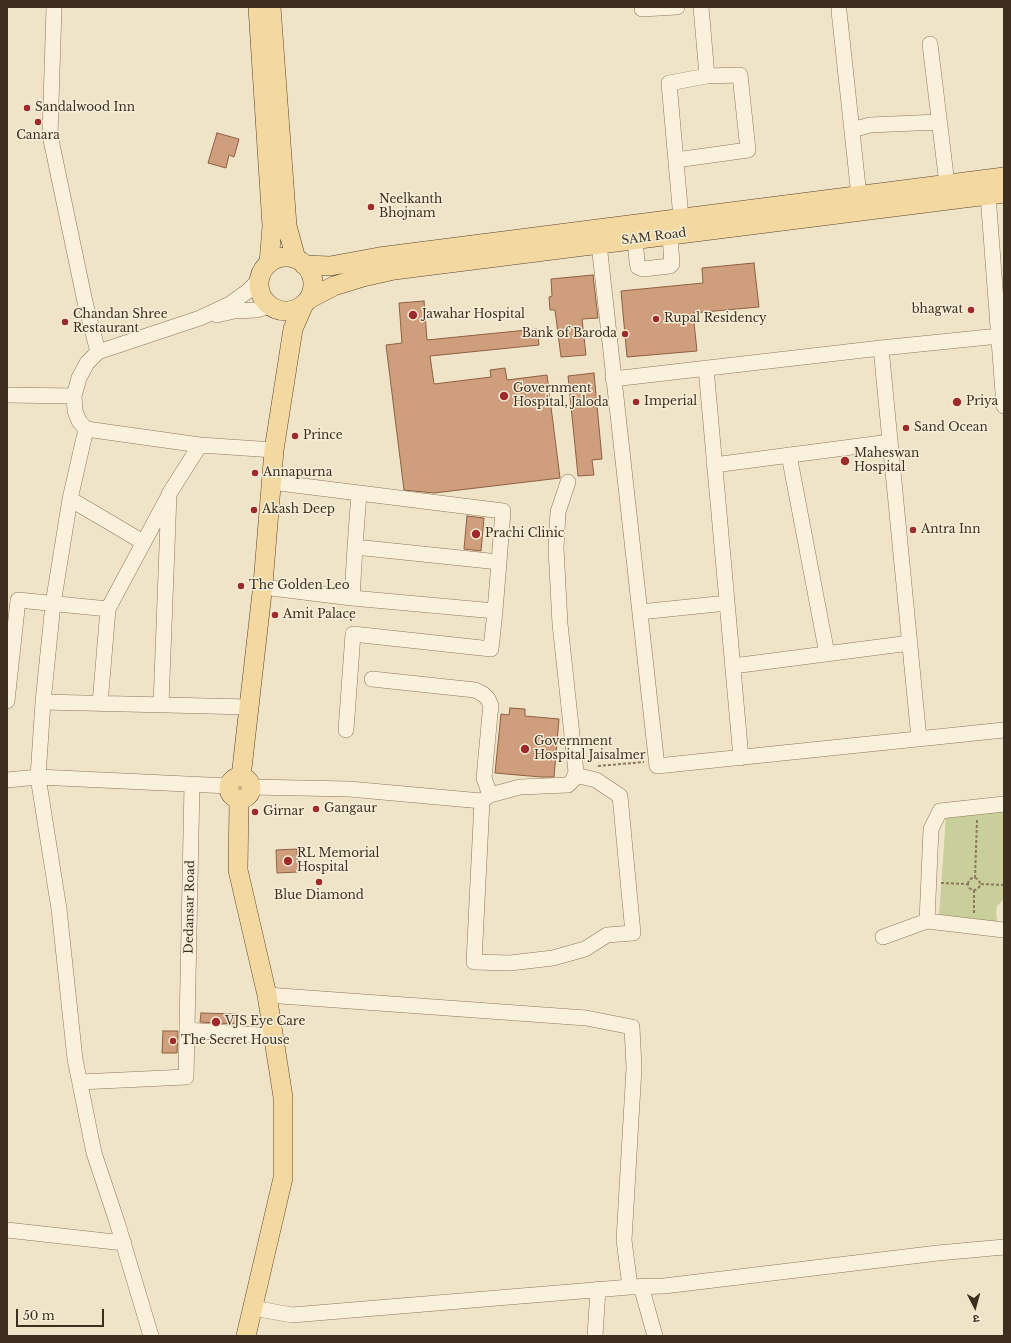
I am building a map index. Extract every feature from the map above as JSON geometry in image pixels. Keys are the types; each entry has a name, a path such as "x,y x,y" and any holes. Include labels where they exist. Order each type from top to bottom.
{"main road":[{"path":"258,7 272,226 269,263"},
{"path":"246,1336 282,1178 283,1097 267,995 238,870 240,787 263,587 274,450 293,329 313,285 309,270 300,262 287,226 271,7"},
{"path":"293,329 286,316 269,306 263,300 259,291 258,281 261,273 269,263 280,258 288,257 300,262 330,266 379,257 1004,177"},
{"name":"SAM Road","path":"306,303 334,286 363,277 394,270 996,194"},
{"path":"269,306 286,312 295,310 306,303"}],"street":[{"path":"54,7 50,135 85,302 98,352"},
{"path":"642,8 677,7"},
{"path":"701,7 707,76"},
{"path":"839,12 859,196"},
{"path":"930,44 947,184"},
{"path":"676,160 748,150 740,75 707,76 669,83 681,218"},
{"path":"852,130 870,125 939,122"},
{"path":"996,194 999,336 1004,406"},
{"path":"635,239 638,267 643,269 670,266 672,264 670,235"},
{"path":"599,244 657,766 1004,730"},
{"path":"258,281 248,291 230,304 200,318 98,352 87,363 79,378 74,396 75,410 79,421 86,429 200,445 274,450"},
{"path":"200,318 234,311 256,310 269,306"},
{"path":"613,379 999,336"},
{"path":"881,348 919,739"},
{"path":"706,368 741,758"},
{"path":"7,395 74,396"},
{"path":"86,429 70,499 53,604 43,702 38,777 59,908 75,1059 94,1153 124,1243 151,1336"},
{"path":"714,465 890,442"},
{"path":"100,704 108,609 169,494 200,445"},
{"path":"789,455 827,654"},
{"path":"271,482 503,511 491,649 353,634 346,730"},
{"path":"7,780 38,777 240,787 349,789 486,798 520,787 568,785 573,780 576,772 560,624 556,548 558,512 568,482"},
{"path":"352,598 359,493"},
{"path":"161,705 169,494"},
{"path":"70,499 143,542"},
{"path":"355,547 499,562"},
{"path":"263,587 352,598 495,611"},
{"path":"7,701 18,600 108,609"},
{"path":"640,612 727,603"},
{"path":"733,666 910,643"},
{"path":"372,679 475,690 483,694 488,699 490,714 484,778 486,798 474,962 510,963 553,958 585,949 607,934 633,933 620,796 596,780 575,775"},
{"path":"43,702 249,707"},
{"name":"Dedansar Road","path":"80,1082 186,1077 192,784"},
{"path":"927,921 931,829 940,811 1004,804"},
{"path":"883,937 927,921 1004,930"},
{"path":"267,995 586,1018 632,1027 634,1068 624,1240 635,1286 655,1336"},
{"path":"187,1030 274,1036"},
{"path":"7,1230 124,1243"},
{"path":"253,1308 292,1315 635,1286 664,1286 930,1254 1004,1247"},
{"path":"595,1336 598,1289"}],"path":[{"path":"352,598 350,629 353,634"},
{"path":"598,766 657,760"},
{"path":"975,878 977,807"},
{"path":"975,878 978,879 981,884"},
{"path":"968,884 970,880 975,878"},
{"path":"928,882 968,884"},
{"path":"968,884 970,888 974,890"},
{"path":"981,884 1004,885"},
{"path":"974,890 978,889 981,884"},
{"path":"973,927 974,890"}],"green space":[{"path":"1004,812 1004,899 997,906 996,913 998,925 939,917 946,816"}],"building":[{"path":"217,133 239,139 234,157 229,155 226,168 208,163"},
{"path":"754,263 759,307 693,313 697,351 627,357 621,291 703,283 702,268"},
{"path":"593,275 598,318 582,319 586,355 561,357 555,310 550,310 549,297 552,296 551,279"},
{"path":"424,301 427,340 537,329 539,345 430,356 434,384 491,377 490,370 505,368 507,380 547,375 560,478 434,493 404,490 386,345 402,343 399,303"},
{"path":"594,373 602,459 592,460 594,475 578,476 568,376"},
{"path":"467,516 484,518 481,551 464,549"},
{"path":"510,708 525,709 525,716 559,719 554,777 495,773 501,714 509,715"},
{"path":"297,849 298,872 277,873 276,850"},
{"path":"201,1013 237,1014 237,1024 200,1022"},
{"path":"163,1031 178,1031 177,1053 162,1053"}],"place":[{"name":"Sandalwood Inn","path":"27,108"},
{"name":"Canara","path":"38,122"},
{"name":"Neelkanth Bhojnam","path":"371,207"},
{"name":"bhagwat","path":"971,310"},
{"name":"Jawahar Hospital","path":"413,315"},
{"name":"Rupal Residency","path":"656,319"},
{"name":"Chandan Shree Restaurant","path":"65,322"},
{"name":"Bank of Baroda","path":"625,334"},
{"name":"Government Hospital, Jaloda","path":"504,396"},
{"name":"Imperial","path":"636,402"},
{"name":"Priya","path":"957,402"},
{"name":"Sand Ocean","path":"906,428"},
{"name":"Prince","path":"295,436"},
{"name":"Maheswan Hospital","path":"845,461"},
{"name":"Annapurna","path":"255,473"},
{"name":"Akash Deep","path":"254,510"},
{"name":"Antra Inn","path":"913,530"},
{"name":"Prachi Clinic","path":"476,534"},
{"name":"The Golden Leo","path":"241,586"},
{"name":"Amit Palace","path":"275,615"},
{"name":"Government Hospital Jaisalmer","path":"525,749"},
{"name":"Gangaur","path":"316,809"},
{"name":"Girnar","path":"255,812"},
{"name":"RL Memorial Hospital","path":"288,861"},
{"name":"Blue Diamond","path":"319,882"},
{"name":"VJS Eye Care","path":"216,1022"},
{"name":"The Secret House","path":"173,1041"}]}
